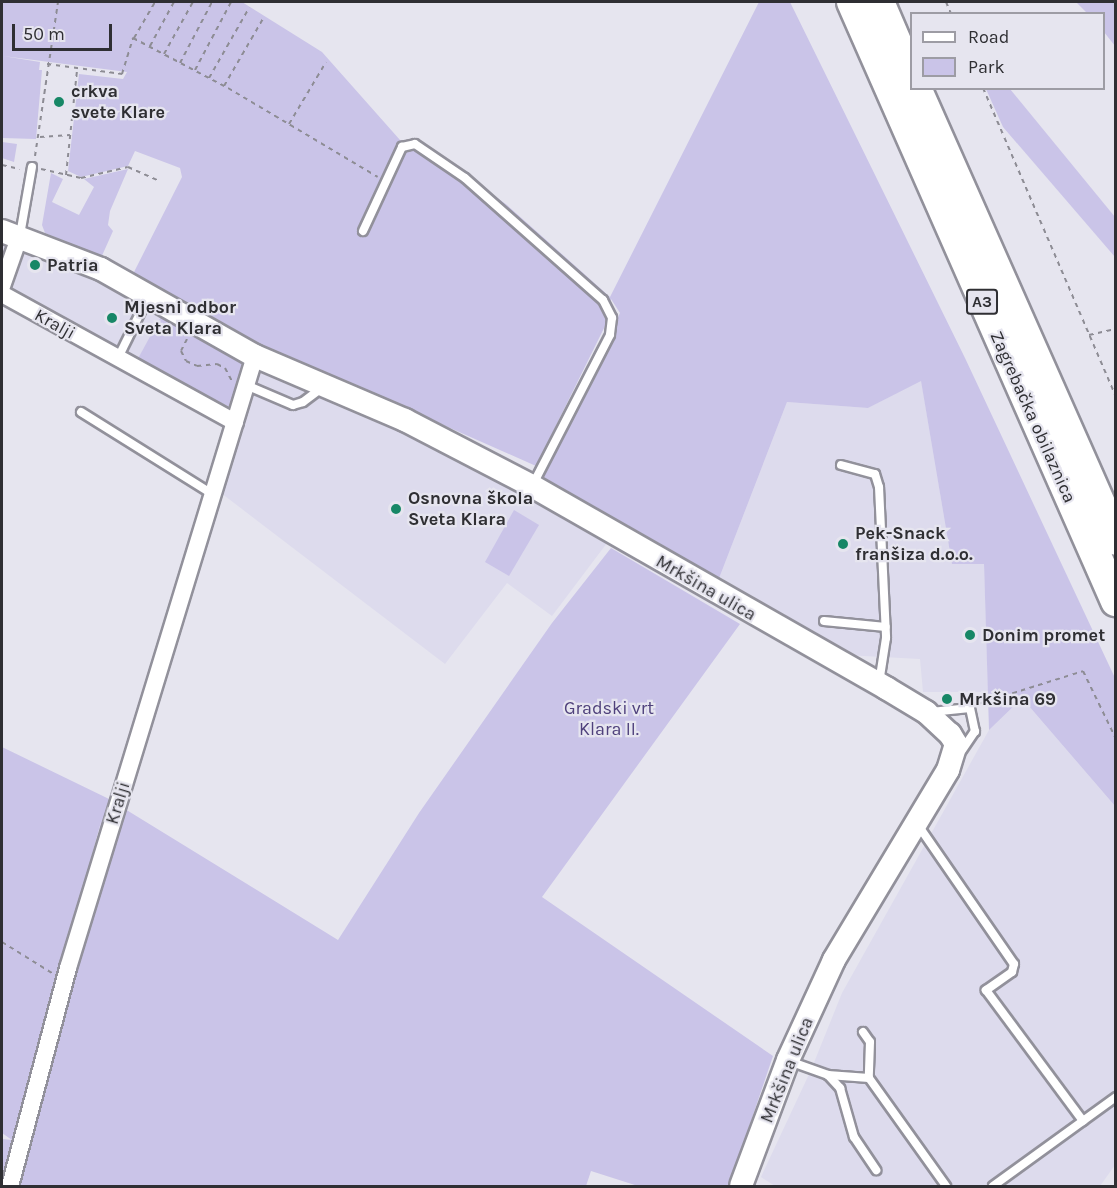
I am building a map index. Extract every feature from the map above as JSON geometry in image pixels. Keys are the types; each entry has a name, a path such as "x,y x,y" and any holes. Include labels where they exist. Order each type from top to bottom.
{"highway":[{"name":"Zagrebačka obilaznica","path":"852,2 1116,601"},
{"path":"879,2 910,74"},
{"name":"Zagrebačka obilaznica","path":"917,90 1116,540"}],"street":[{"path":"2,286 11,233"},
{"name":"Mrkšina ulica","path":"11,233 77,257 255,356 323,387 405,420 532,486 879,684 926,712 944,726 956,744 948,770 843,942 788,1060 741,1186"},
{"name":"Kralji","path":"2,294 235,422"},
{"name":"Kralji","path":"10,1186 65,981 255,356"}],"lane":[{"path":"363,231 402,147 415,144 483,194 603,300 612,318 609,335 532,486"},
{"path":"11,233 32,169"},
{"path":"118,358 149,295"},
{"path":"245,388 293,405 303,402 323,387"},
{"path":"81,412 212,494"},
{"path":"841,465 865,469 875,474 877,480 886,627 879,684"},
{"path":"824,621 886,627"},
{"path":"926,712 970,708 975,731 948,770"},
{"path":"916,822 1014,964 1012,972 986,990 1083,1121"},
{"path":"863,1032 870,1042 869,1078 946,1186"},
{"path":"788,1060 828,1075 869,1078"},
{"path":"828,1075 840,1088 854,1137 876,1170"},
{"path":"993,1186 1116,1097"}],"path":[{"path":"32,169 40,137 47,64 58,2"},
{"path":"47,64 122,74 134,39 155,2"},
{"path":"150,47 174,2"},
{"path":"164,54 193,2"},
{"path":"180,63 212,2"},
{"path":"195,70 231,2"},
{"path":"209,78 249,8"},
{"path":"224,86 264,17"},
{"path":"134,39 224,86 386,181"},
{"path":"289,124 326,62"},
{"path":"66,175 77,69"},
{"path":"984,90 1116,398"},
{"path":"40,137 70,135"},
{"path":"2,165 81,178 128,167 159,181"},
{"path":"1089,335 1116,329"},
{"path":"192,330 181,351 186,361 197,366 217,364 225,368 235,387 245,388"},
{"path":"970,708 1083,671 1116,740"},
{"path":"2,942 65,981"}],"shaded area":[{"path":"2,238 165,311 136,362 2,293"},
{"name":"Osnovna škola Sveta Klara","path":"256,371 393,427 581,525 607,543 552,616 507,583 445,664 221,493"},
{"path":"921,380 952,564 984,563 988,692 923,692 920,659 845,655 718,581 787,402 868,408"},
{"path":"1022,698 1115,806 1115,1165 1100,1186 775,1186 761,1177 811,1070 842,993 989,730"}],"green space":[{"path":"2,2 242,2 322,52 400,140 425,145 507,205 610,297 759,2 790,2 965,358 1115,678 1115,806 1022,698 989,730 984,564 952,564 921,381 868,408 787,402 718,581 595,515 542,478 620,313 611,299 607,322 536,466 310,366 304,370 284,361 112,263 134,272 182,177 180,168 135,151 128,166 81,177 68,171 79,74 123,79 127,72 3,56 40,62 39,70 42,70 36,139 2,138"},
{"path":"1076,2 1115,2 1115,46 1105,33 1105,12 1086,12"},
{"path":"986,90 1011,90 1115,217 1115,257 1003,127"},
{"path":"2,142 17,144 14,162 2,158"},
{"path":"128,169 110,211 108,225 113,231 101,258 45,233 42,225 51,173 63,179 52,202 79,215 94,187 84,179"},
{"path":"163,313 243,360 232,408 136,362"},
{"path":"514,510 539,525 509,576 485,562"},
{"name":"Gradski vrt Klara II.","path":"611,548 740,624 542,897 773,1056 729,1186 638,1186 591,1171 586,1186 16,1186 102,818 2,1186 2,1139 12,1140 2,1133 2,747 107,798 338,940 419,813 552,623"}],"place":[{"name":"crkva svete Klare","path":"59,102"},
{"name":"Patria","path":"35,265"},
{"name":"Mjesni odbor Sveta Klara","path":"112,318"},
{"name":"Osnovna škola Sveta Klara","path":"396,509"},
{"name":"Pek-Snack franšiza d.o.o.","path":"843,544"},
{"name":"Donim promet","path":"970,635"},
{"name":"Mrkšina 69","path":"947,699"}]}
